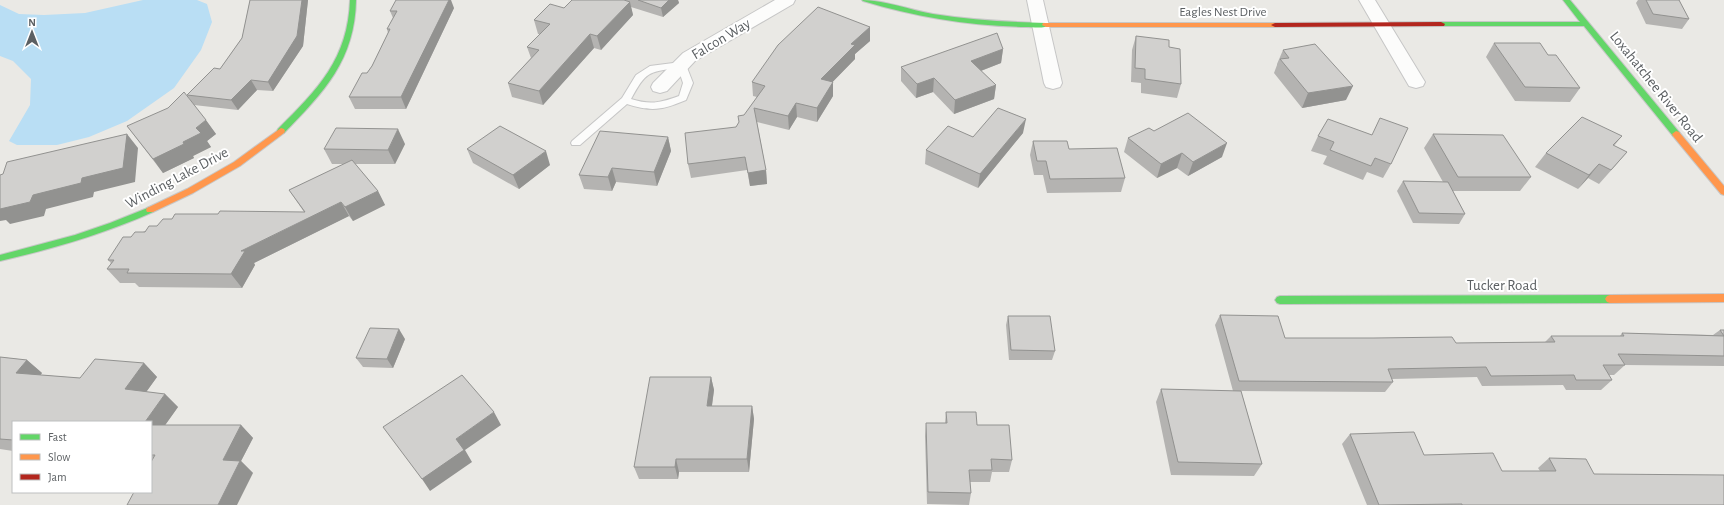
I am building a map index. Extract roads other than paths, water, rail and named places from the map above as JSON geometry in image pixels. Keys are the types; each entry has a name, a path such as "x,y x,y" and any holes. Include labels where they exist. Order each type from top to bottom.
{"street":[{"name":"Winding Lake Drive","path":"0,258 32,252 80,238 126,221 169,202 208,181 242,160 273,137 299,114 320,91 334,70 343,52 352,26 353,0"},
{"name":"Falcon Way","path":"660,86 689,57 787,0"},
{"name":"Eagles Nest Drive","path":"865,0 888,8 938,19 976,24 1585,24"},
{"path":"1035,0 1053,83"},
{"path":"1367,0 1416,82"},
{"name":"Loxahatchee River Road","path":"1566,0 1724,192"},
{"name":"Tucker Road","path":"1280,300 1724,298"}],"lane":[{"path":"576,143 625,100 639,77 653,68 681,65 688,83 682,98 662,106 644,106 625,100"}],"water":[{"path":"143,0 197,0 207,4 212,22 201,50 174,88 127,121 89,137 57,145 17,145 9,141 30,105 31,79 13,61 0,56 0,5 19,14 44,15 85,13"}]}
